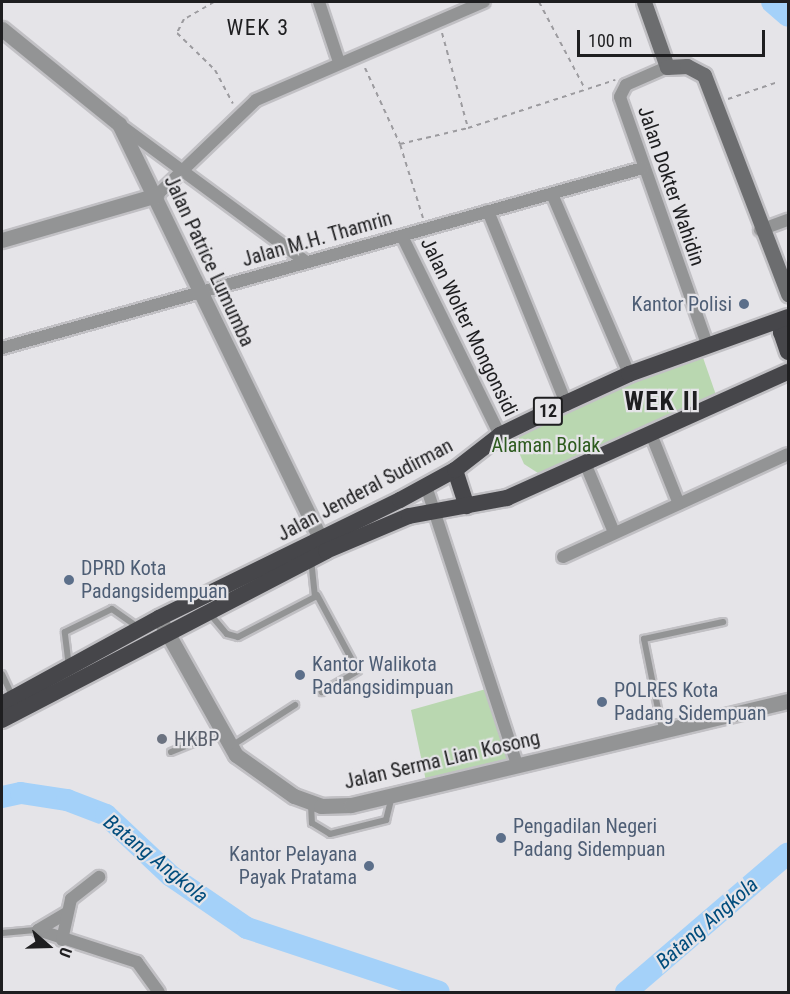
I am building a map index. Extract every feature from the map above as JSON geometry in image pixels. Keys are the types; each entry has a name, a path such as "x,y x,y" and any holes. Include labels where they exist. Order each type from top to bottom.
{"highway":[{"name":"Jalan Jenderal Sudirman","path":"7,701 139,629 207,610 319,549 454,470 500,435 628,374 706,344 787,318"},
{"path":"787,318 781,332 789,352"},
{"name":"Jalan Jenderal Sudirman","path":"2,720 162,624 319,549 436,508 467,506 507,498 789,372"},
{"path":"454,470 467,506"}],"main road":[{"path":"644,2 667,67 682,65 701,73 760,230 788,289"}],"street":[{"path":"319,2 339,62"},
{"path":"2,240 157,195 186,170 240,110 339,62 484,2"},
{"name":"Jalan Patrice Lumumba","path":"2,29 119,124 157,195 199,293 319,549"},
{"name":"Jalan Dokter Wahidin","path":"667,67 626,85 620,97 706,344"},
{"path":"119,124 186,170 306,262"},
{"name":"Jalan M.H. Thamrin","path":"2,348 643,168"},
{"path":"552,194 628,374"},
{"path":"488,212 566,403"},
{"path":"760,230 789,220"},
{"name":"Jalan Wolter Mongonsidi","path":"402,236 500,435"},
{"path":"651,434 679,504"},
{"path":"563,557 613,530 679,504 789,454"},
{"path":"585,463 613,530"},
{"path":"426,486 436,508 516,764"},
{"path":"162,624 229,747 311,805"},
{"name":"Jalan Serma Lian Kosong","path":"311,805 351,805 789,701"},
{"path":"62,940 65,914 79,887 99,877"},
{"path":"38,930 65,914"},
{"path":"38,930 62,940 137,962 159,993"}],"lane":[{"path":"319,549 316,595 358,670 322,692"},
{"path":"207,610 227,634 238,637 316,595"},
{"path":"69,667 65,632 112,609 139,629"},
{"path":"662,730 644,639 723,622"},
{"path":"2,674 7,701"},
{"path":"229,747 295,705"},
{"path":"171,752 220,732"},
{"path":"311,805 312,823 330,834 386,820 392,795"},
{"path":"2,933 38,930"}],"path":[{"path":"214,2 184,19 177,33 215,70 225,96 240,110"},
{"path":"539,2 586,90"},
{"path":"438,22 468,128"},
{"path":"358,55 400,144 426,228"},
{"path":"400,144 468,128 618,78 626,85"},
{"path":"714,104 775,83"}],"green space":[{"name":"Alaman Bolak","path":"700,349 716,395 541,475 524,464 517,448 521,428"},
{"path":"486,689 508,760 426,781 411,710"}],"waterway":[{"path":"772,2 788,16"},
{"name":"Batang Angkola","path":"2,797 21,793 67,800 106,815 171,876 247,928 439,992"},
{"name":"Batang Angkola","path":"626,992 788,853"}],"place":[{"name":"Kantor Polisi","path":"744,304"},
{"name":"DPRD Kota Padangsidempuan","path":"69,580"},
{"name":"Kantor Walikota Padangsidimpuan","path":"300,675"},
{"name":"POLRES Kota Padang Sidempuan","path":"602,702"},
{"name":"HKBP","path":"162,739"},
{"name":"Pengadilan Negeri Padang Sidempuan","path":"501,838"},
{"name":"Kantor Pelayana Payak Pratama","path":"369,866"}],"district":[{"name":"WEK 3","path":"258,28"},
{"name":"WEK II","path":"662,402"}]}
